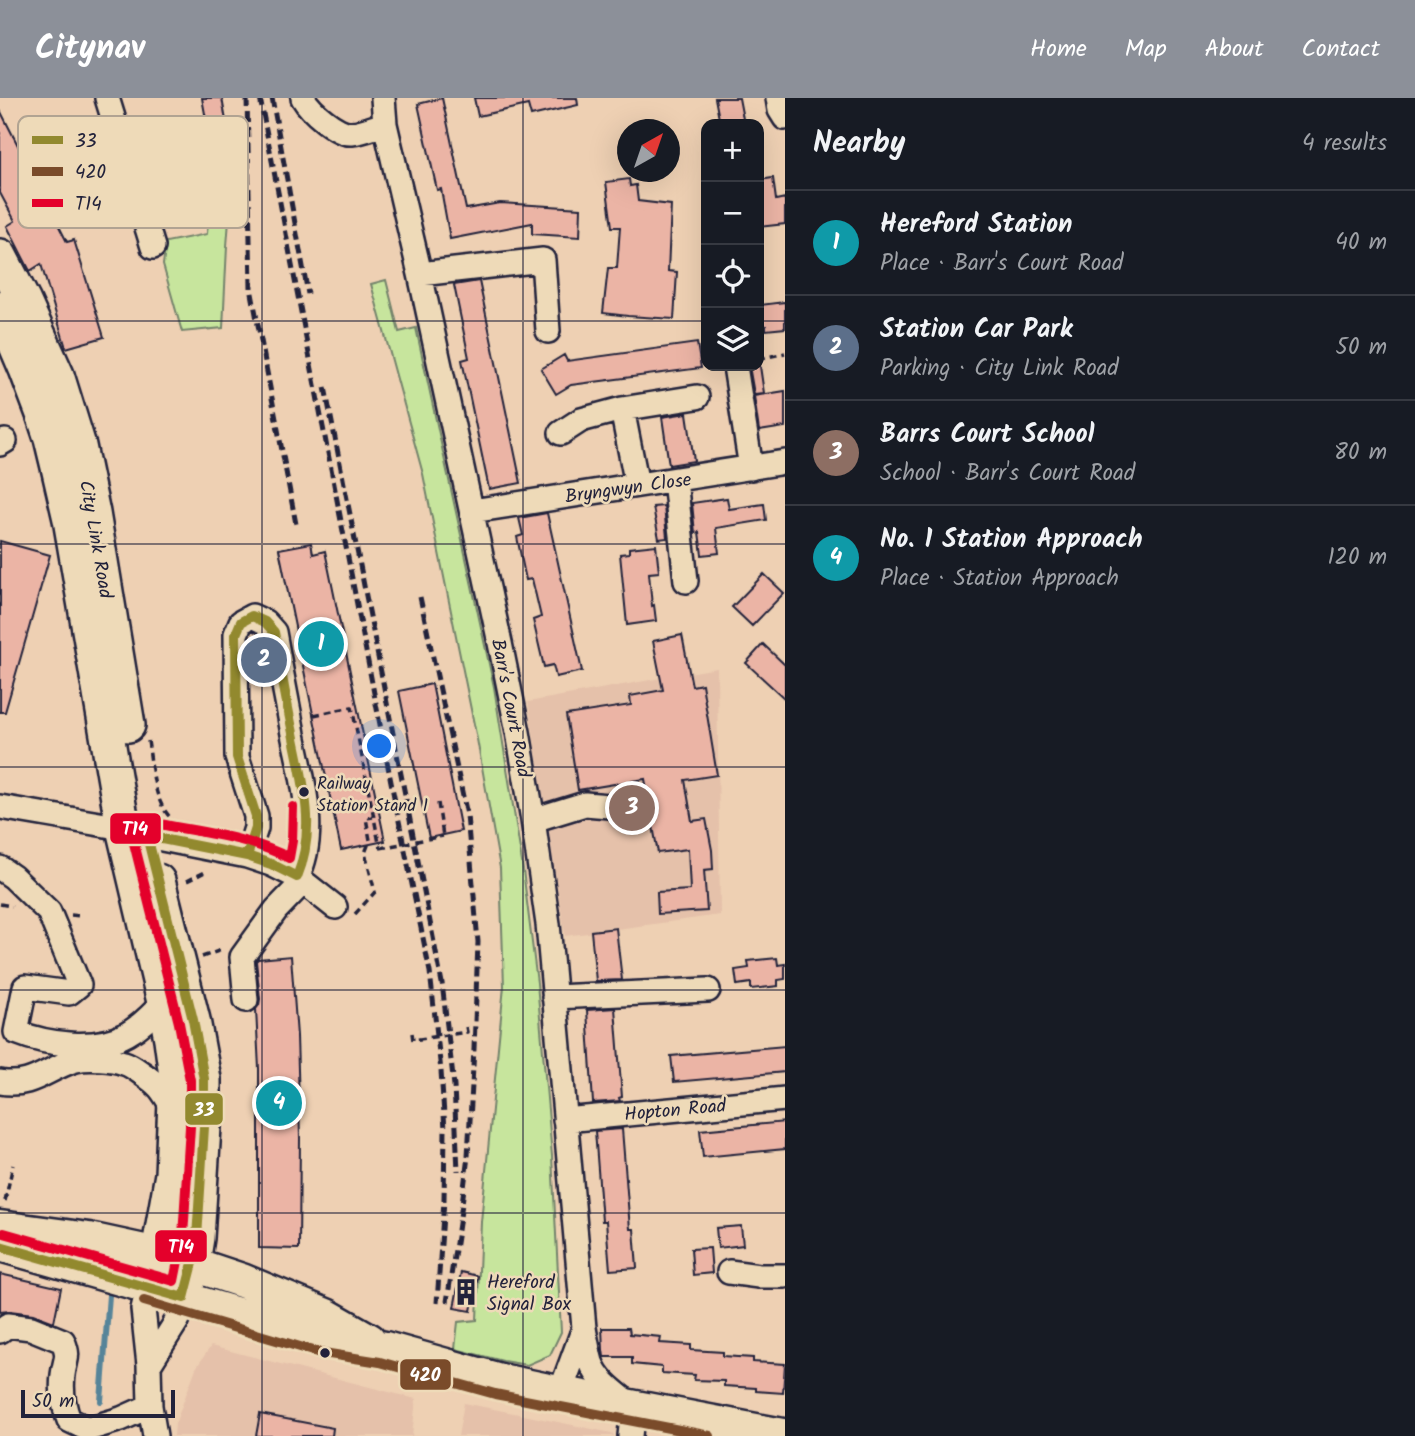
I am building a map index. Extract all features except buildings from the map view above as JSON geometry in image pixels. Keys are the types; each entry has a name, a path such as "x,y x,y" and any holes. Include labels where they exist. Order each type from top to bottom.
{"highway":[{"name":"City Link Road","path":"0,256 57,376 79,446 93,513 135,832"},
{"name":"City Link Road","path":"0,308 51,438 135,832"},
{"path":"135,832 176,1076 172,1174 158,1254 148,1288 321,1339 383,1348 498,1380 560,1393 631,1422 785,1436"},
{"path":"135,832 193,1020 204,1079 204,1127 197,1238 184,1298"},
{"path":"158,1254 243,1280 327,1316 383,1348"}],"main road":[{"path":"0,1226 89,1238 158,1254"},
{"path":"0,1246 148,1288"}],"street":[{"path":"107,98 113,116"},
{"path":"303,98 311,109 336,129 349,134 385,124"},
{"name":"Barr's Court Road","path":"383,98 385,124 420,274 518,732 533,820 548,924 584,1328 591,1362 631,1422"},
{"path":"778,98 785,118"},
{"path":"147,228 153,247"},
{"path":"420,274 543,260 548,331"},
{"path":"736,371 751,468"},
{"path":"561,433 582,419 697,397"},
{"path":"622,410 637,485"},
{"name":"Bryngwyn Close","path":"471,511 785,462"},
{"path":"675,480 686,581"},
{"path":"246,1000 242,957 300,880 306,848 307,807 274,632 265,622 252,616 241,622 236,634 237,757 256,816 256,828 247,856"},
{"path":"533,820 585,804 645,809"},
{"path":"0,807 247,856 271,864 300,880 342,913"},
{"path":"0,868 49,912 79,985 69,993 25,987 16,1032 43,1040 105,1050 159,1086 174,1110"},
{"path":"554,997 708,990"},
{"path":"6,1083 50,1084 55,1069 105,1050 147,1020 164,1002"},
{"name":"Hopton Road","path":"565,1120 785,1099"},
{"path":"729,1272 785,1276"},
{"path":"148,1288 143,1309 150,1406 155,1436"},
{"path":"149,1365 178,1319 184,1298"},
{"path":"0,1331 8,1325 31,1328 64,1341 68,1353 63,1374 62,1402 69,1420 88,1429 121,1419 150,1406"},
{"name":"Barr's Court Road","path":"560,1393 584,1328"}],"path":[{"path":"764,358 785,353"},
{"path":"314,715 352,707 380,848 443,836 438,803"},
{"path":"342,913 375,892 365,853 370,840 366,818 373,817"},
{"path":"412,1033 413,1040 467,1032 466,1027"},
{"path":"0,1226 13,1166"}],"shaded area":[{"path":"717,668 720,915 565,936 528,702"},
{"path":"211,1346 416,1399 412,1436 174,1436 175,1424 196,1368"},
{"path":"464,1403 612,1433 614,1436 458,1436"}],"green space":[{"path":"207,228 228,228 223,328 182,332 163,265 166,242 207,234"},
{"path":"386,280 399,332 416,328 494,687 522,862 537,983 552,1156 561,1332 550,1355 527,1365 455,1349 458,1322 477,1320 481,1222 504,986 500,868 477,739 423,474 371,284"}],"waterway":[{"path":"101,1401 109,1295"}],"railway":[{"path":"247,98 247,116"},
{"path":"260,98 430,972 445,1129 444,1200 437,1303"},
{"path":"272,98 308,294"},
{"path":"248,146 251,288 296,524"},
{"path":"325,387 442,983 454,1086 458,1171"},
{"path":"420,597 467,815 478,942 468,1156 447,1302"}],"transit line":[{"name":"33","path":"252,616 265,622 274,632 304,788 306,841 297,877 247,856 256,828 256,816 237,757 236,634 241,622 252,616"},
{"name":"T14","path":"4,1233 174,1281 183,1236 190,1127 190,1080 179,1023 133,839 134,830 139,824 150,822 256,844 289,858 293,807"},
{"name":"33","path":"0,1246 184,1298 197,1238 204,1127 204,1079 193,1020 147,836 247,856"},
{"name":"420","path":"144,1301 317,1352 380,1362 495,1394 710,1436"}],"place":[{"name":"Hereford Station","path":"321,644"},
{"name":"Station Car Park","path":"264,660"},
{"name":"Railway Station Stand 1","path":"304,792"},
{"name":"Barrs Court School","path":"632,808"},
{"name":"No. 1 Station Approach","path":"279,1103"},
{"name":"Hereford Signal Box","path":"466,1292"}]}
